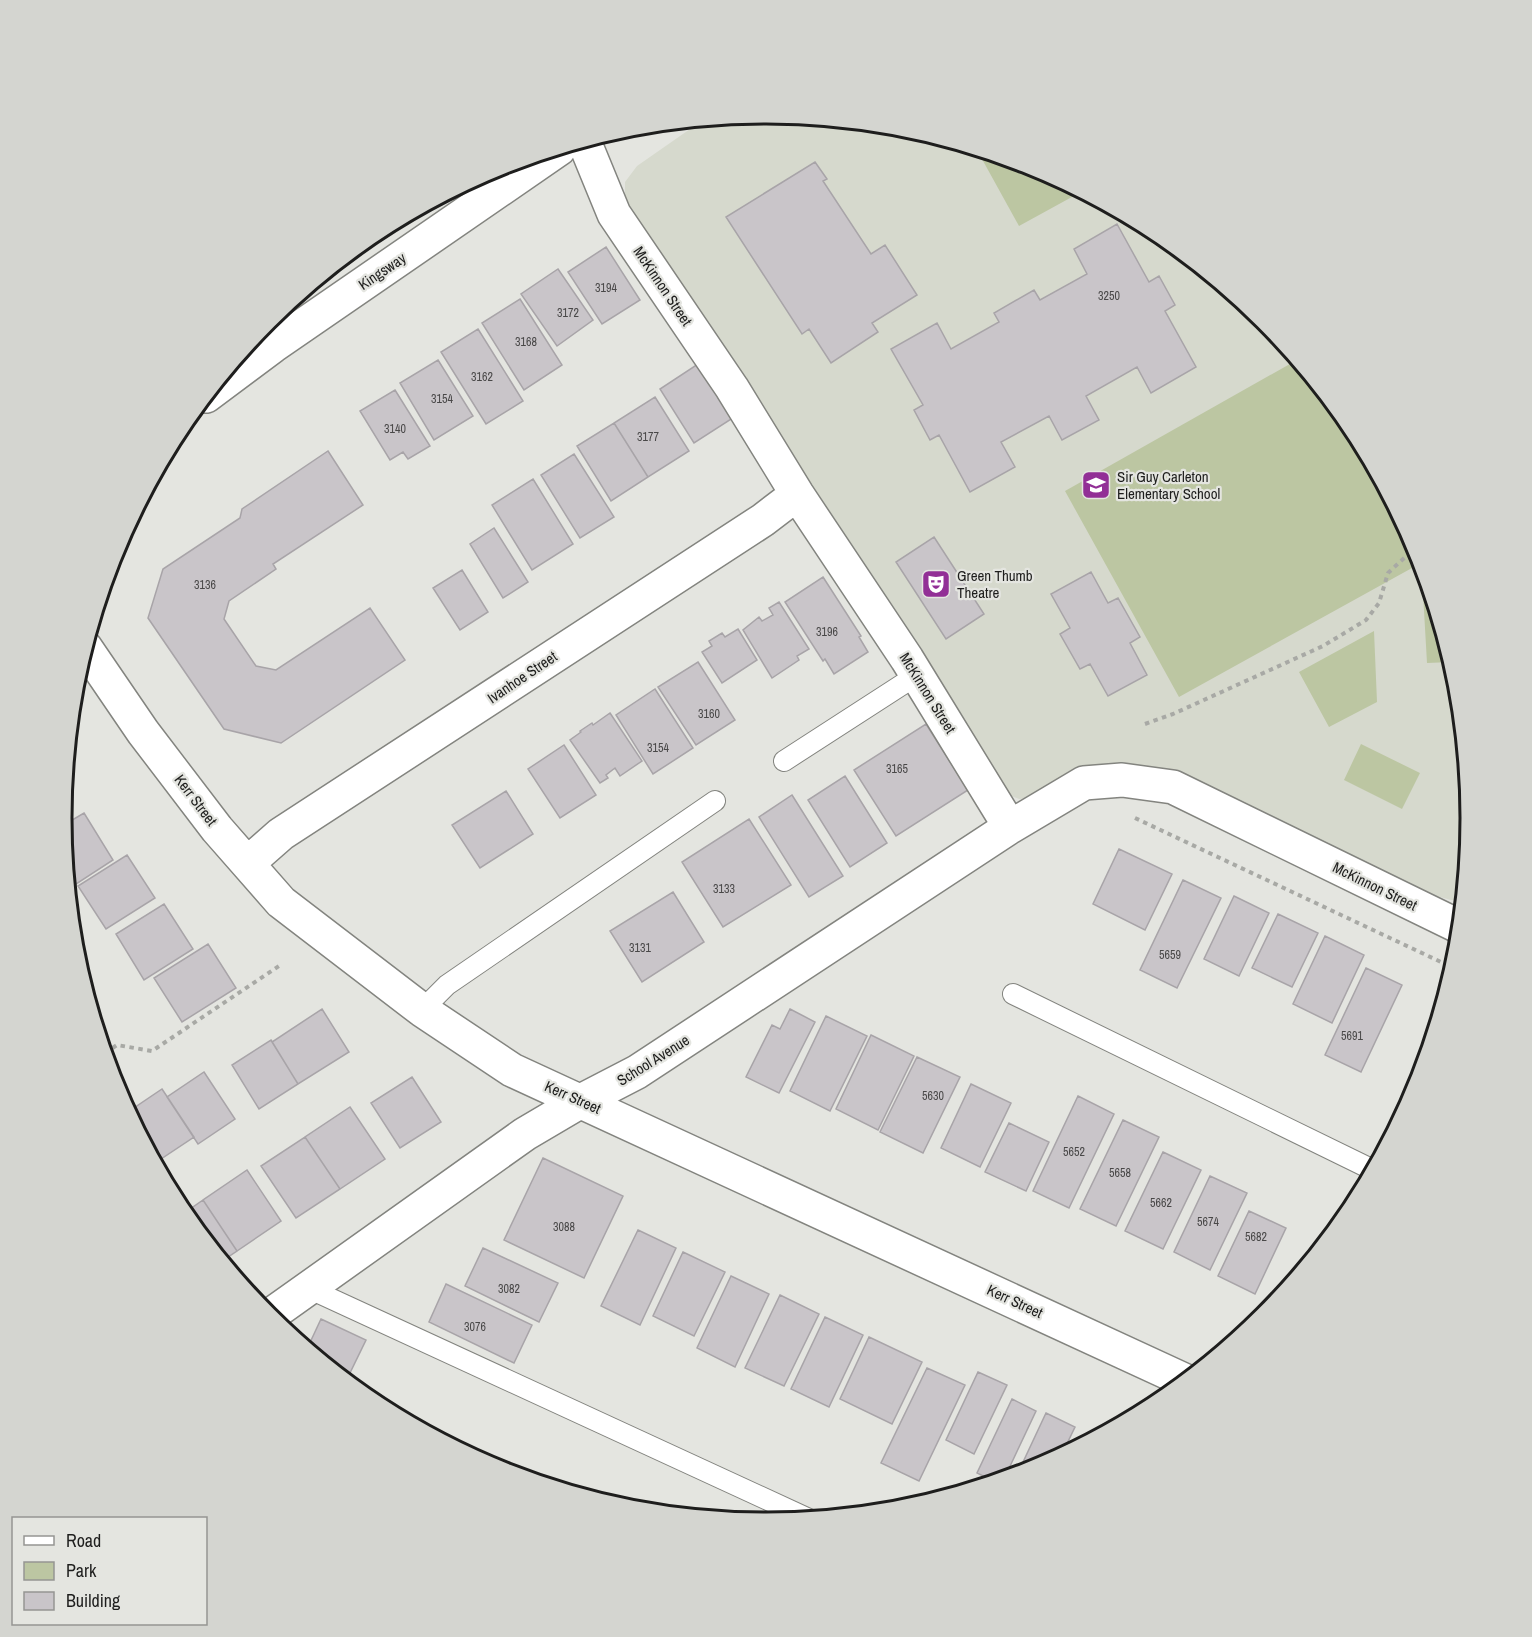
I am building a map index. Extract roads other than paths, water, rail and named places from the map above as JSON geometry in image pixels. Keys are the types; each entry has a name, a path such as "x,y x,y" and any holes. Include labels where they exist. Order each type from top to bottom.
{"street":[{"name":"McKinnon Street","path":"587,148 614,214 732,388 797,494 917,675 1010,827 1083,783 1122,780 1173,787 1452,923"},
{"name":"Kingsway","path":"268,336 537,163"},
{"name":"Ivanhoe Street","path":"248,863 281,834 763,520 797,494"},
{"name":"Kerr Street","path":"92,657 143,732 217,829 281,902 422,1011 512,1070 1177,1377"},
{"name":"School Avenue","path":"277,1311 525,1134 637,1072 1010,827"}],"lane":[{"path":"784,761 917,675"},
{"path":"422,1011 447,985 715,801"},
{"path":"1013,994 1366,1167"},
{"path":"309,1289 793,1511"}],"place":[{"name":"Sir Guy Carleton Elementary School","path":"1096,485"},
{"name":"Green Thumb Theatre","path":"936,584"}]}
